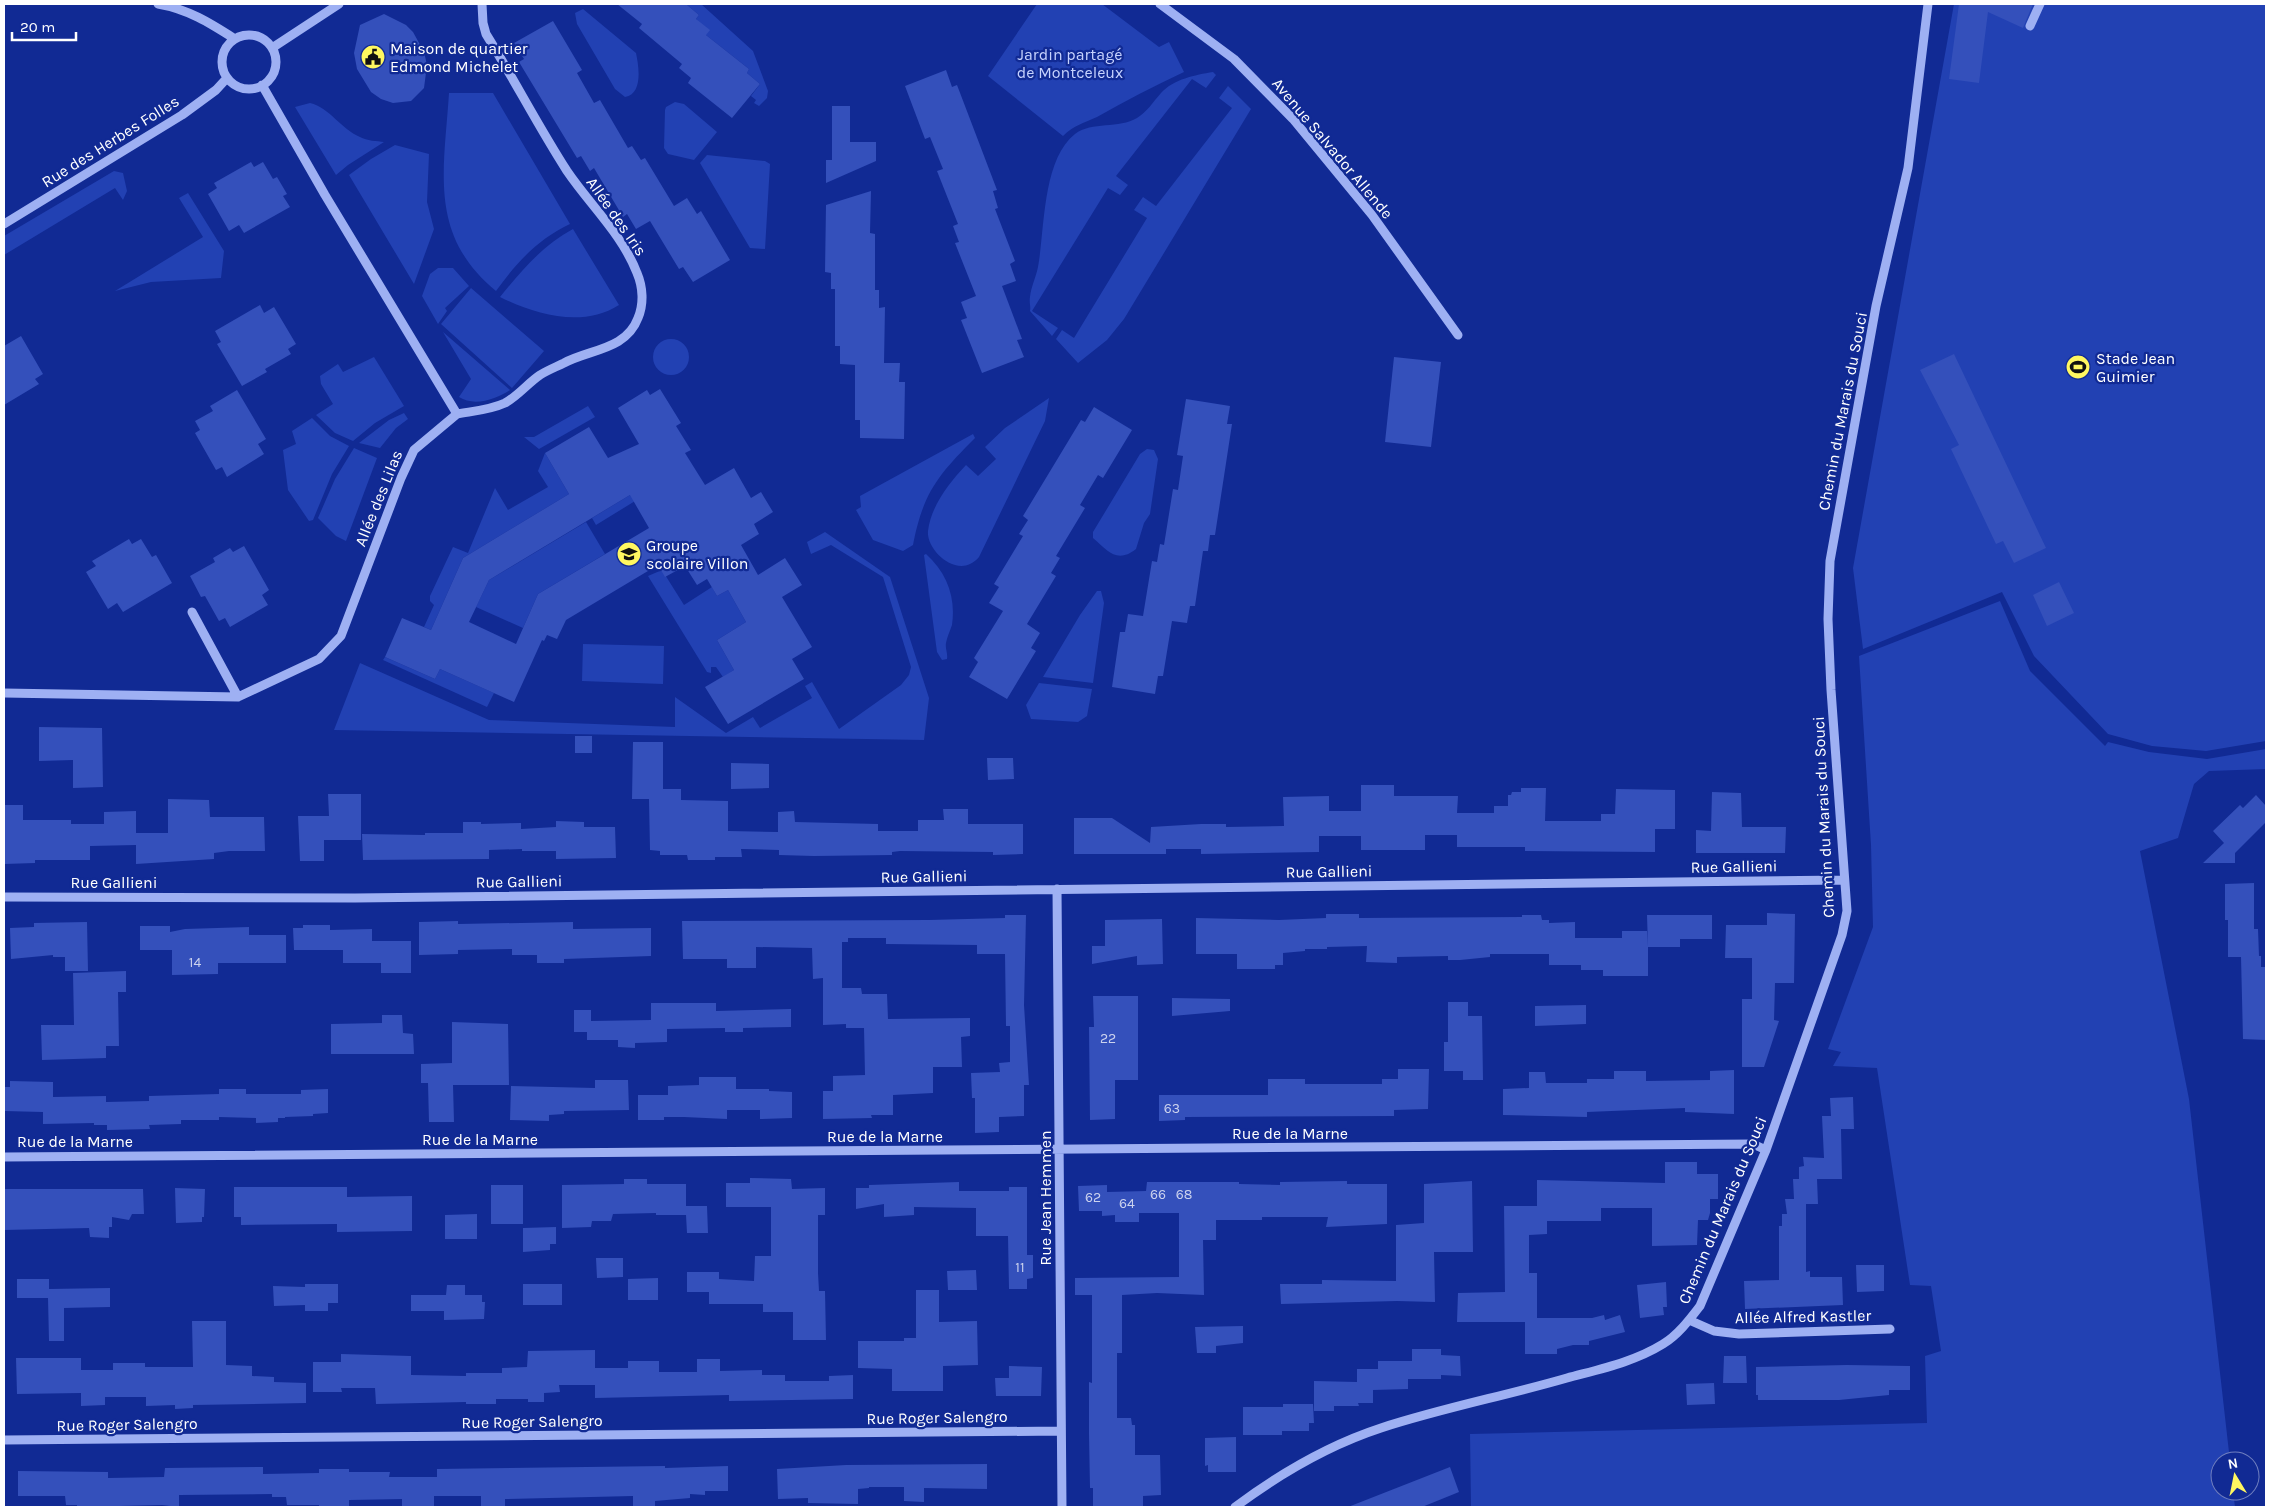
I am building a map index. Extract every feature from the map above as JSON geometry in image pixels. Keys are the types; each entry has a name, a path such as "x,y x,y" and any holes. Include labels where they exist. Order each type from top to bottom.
{"street":[{"path":"158,4 193,14 235,40"},
{"path":"272,48 339,4"},
{"name":"Allée des Iris","path":"457,414 488,409 507,402 540,375 567,361 605,349 620,340 631,331 638,318 642,302 638,274 631,260 606,220 583,194 567,171 486,34 482,4"},
{"name":"Avenue Salvador Allende","path":"1160,4 1234,59 1293,119 1372,214 1458,335"},
{"name":"Chemin du Marais du Souci","path":"1235,1507 1278,1478 1321,1454 1378,1429 1439,1410 1527,1390 1631,1361 1665,1343 1689,1320 1700,1306 1766,1150 1842,935 1847,911 1831,690 1828,619 1830,561 1876,306 1908,168 1928,4"},
{"path":"2030,26 2040,4"},
{"path":"242,36 259,37 272,48 276,62 275,69 262,85 247,89 239,87 227,78 224,72 222,57 229,44 235,40 242,36"},
{"name":"Rue des Herbes Folles","path":"4,224 182,115 216,90 227,78"},
{"path":"262,85 325,195 457,414"},
{"name":"Allée des Lilas","path":"4,693 238,697 319,659 340,636 401,478 414,450 457,414"},
{"path":"192,612 238,697"},
{"name":"Rue Gallieni","path":"4,897 355,898 1844,880"},
{"name":"Rue Jean Hemmen","path":"1057,889 1062,1507"},
{"name":"Rue de la Marne","path":"4,1157 1753,1144 1766,1150"},
{"name":"Allée Alfred Kastler","path":"1689,1320 1714,1331 1739,1334 1890,1329"},
{"name":"Rue Roger Salengro","path":"4,1440 1061,1431"}],"green space":[{"path":"686,4 701,4 753,51 768,91 767,98 759,106 754,103 756,100 751,96 760,84 747,73 749,69 706,35 696,19 699,15"},
{"name":"Jardin partagé de Montceleux","path":"1037,4 1102,4 1159,47 1169,42 1184,72 1075,127 1063,136 988,76"},
{"name":"Stade Jean Guimier","path":"1954,4 2266,4 2266,741 2206,751 2152,746 2108,734 2034,656 2002,592 1863,649 1853,568"},
{"path":"583,9 636,53 638,79 635,91 631,95 625,97 615,89 577,24 575,13"},
{"path":"1213,72 1216,75 1206,88 1192,79 1116,176 1128,185 1120,195 1108,188 1032,311 1058,328 1052,336 1030,311 1030,299 1038,267 1051,177 1056,160 1064,146 1075,134 1082,130 1122,123 1141,116 1166,88 1178,81"},
{"path":"1228,86 1251,109 1124,319 1107,340 1078,363 1056,339 1062,330 1074,338 1147,218 1134,210 1143,197 1156,206 1232,108 1219,98"},
{"path":"449,93 493,93 570,224 558,230 529,252 496,291 474,270 459,247 450,224 445,200 444,175"},
{"path":"675,102 684,104 717,132 694,160 668,154 664,148 665,110 666,107"},
{"path":"310,103 324,109 353,133 366,139 384,142 336,175 295,107"},
{"path":"395,145 429,154 427,202 434,229 414,284 349,175"},
{"path":"707,155 765,161 770,164 765,249 750,248 700,163"},
{"path":"114,171 123,173 127,191 123,200 115,188 4,255 4,236"},
{"path":"188,193 224,251 221,278 151,282 115,291 203,237 179,198"},
{"path":"573,229 619,305 605,312 590,316 560,316 544,314 500,297 542,251"},
{"path":"438,268 453,268 469,286 445,308 447,311 438,324 422,296 430,274"},
{"path":"471,288 544,351 512,388 441,324"},
{"path":"443,332 510,390 492,399 478,402 459,397 471,379"},
{"path":"671,339 684,344 689,357 684,370 671,375 658,370 653,357 658,344"},
{"path":"374,357 404,406 375,423 353,441 335,433 316,415 333,404 321,384 320,376 338,364 343,372"},
{"path":"1049,398 1045,421 979,557 971,564 962,566 954,565 945,560 932,547 928,531 933,513 942,495 966,465 978,476 996,459 985,447 1005,428"},
{"path":"588,406 595,417 539,449 524,437 534,437"},
{"path":"404,413 408,419 396,428 380,448 359,443 389,420"},
{"path":"312,418 330,436 349,446 332,474 313,520 309,521 288,490 283,450 296,444 292,431"},
{"path":"973,434 975,438 942,474 927,498 913,545 903,551 873,540 856,510 861,507 860,496"},
{"path":"354,448 377,458 346,541 336,536 318,518 335,479"},
{"path":"1147,449 1154,450 1158,459 1150,514 1144,523 1136,549 1118,556 1108,551 1093,538 1093,532 1140,454"},
{"path":"545,453 569,494 463,558 431,630 424,627 434,605 430,601 430,596 453,547 468,553 495,488 508,510 548,487 538,471"},
{"path":"650,483 653,490 596,525 592,518"},
{"path":"586,522 605,554 538,594 523,628 476,607 489,580"},
{"path":"825,532 890,577 929,698 924,740 334,730 360,663 489,720 675,727 675,697 726,733 753,717 760,728 812,698 805,686 812,682 839,729 901,685 909,675 911,667 883,577 831,545 811,554 807,542"},
{"path":"926,554 945,577 953,605 952,625 946,643 947,659 942,660 937,652 924,555"},
{"path":"662,570 684,605 712,587 717,596 728,590 746,622 717,640 734,670 723,677 716,667 711,667 711,673 707,672 648,576"},
{"path":"1097,591 1101,591 1104,603 1093,683 1043,677 1080,615"},
{"path":"2000,601 2030,671 2105,746 2108,742 2149,752 2207,759 2266,749 2266,769 2209,771 2194,784 2178,838 2140,851 2189,1099 2229,1451 2210,1451 2210,1501 2234,1501 2235,1507 1471,1507 1470,1434 1927,1423 1925,1356 1941,1351 1931,1286 1910,1285 1877,1068 1833,1066 1841,1052 1828,1049 1873,927 1871,845 1859,656"},
{"path":"583,644 664,646 663,684 582,681"},
{"path":"385,657 435,679 440,669 494,693 487,707 383,660"},
{"path":"1039,683 1092,689 1087,716 1078,722 1031,719 1026,705"}],"building":[{"path":"617,4 686,4 699,15 696,19 710,30 706,35 749,69 747,73 760,84 732,118 688,83 691,78 679,68 682,64 639,28 642,24"},
{"path":"1959,4 2033,4 2023,28 1988,12 1979,83 1949,79"},
{"path":"384,14 406,25 413,32 424,52 427,65 424,88 411,101 393,103 381,99 371,92 357,69 354,53 360,25"},
{"path":"553,21 582,70 577,73 594,103 600,100 628,148 632,146 641,160 645,158 674,206 687,198 697,214 701,211 730,260 693,282 683,267 679,269 650,221 636,229 627,214 623,217 594,168 590,171 581,156 577,158 519,62 524,59 514,43"},
{"path":"946,70 952,87 957,85 997,190 993,191 998,208 995,209 1015,261 1010,264 1016,281 1002,286 1022,339 1017,340 1024,357 982,373 961,320 967,318 961,302 976,296 955,243 959,242 953,226 958,224 937,171 943,169 930,137 925,139 905,86"},
{"path":"832,106 850,106 850,142 876,142 876,161 826,183 826,160 832,160"},
{"path":"251,162 254,167 263,162 273,179 277,177 287,194 283,196 290,207 244,233 239,225 229,231 208,194 217,188 214,183"},
{"path":"871,191 870,233 875,234 875,290 879,290 879,308 885,307 884,363 900,363 899,382 905,382 904,439 860,438 860,420 855,420 855,365 840,364 840,346 835,346 835,289 831,289 831,273 825,272 826,205"},
{"path":"260,305 264,313 274,307 296,344 288,349 291,354 265,369 267,372 242,386 217,344 221,342 215,331"},
{"path":"21,336 43,374 35,379 39,384 4,405 4,346"},
{"path":"1954,354 2046,548 2014,563 2003,541 1996,544 1951,449 1959,445 1920,370"},
{"path":"1394,357 1441,362 1431,447 1385,442"},
{"path":"660,389 681,423 676,426 691,450 685,453 705,485 734,468 751,498 761,492 773,512 754,524 759,534 741,545 758,575 785,558 802,585 782,597 812,647 792,659 804,679 728,724 705,687 734,670 717,640 746,622 728,590 717,596 707,579 697,585 685,566 665,577 658,565 566,620 557,639 547,635 544,641 542,640 514,702 440,669 435,679 385,657 402,618 431,630 463,558 569,494 545,453 589,427 608,458 639,444 618,408 647,390 650,395","holes":["630,495 649,528 538,594 516,644 469,622 489,580"]},
{"path":"237,390 266,439 258,444 264,454 227,477 222,467 216,470 195,433 200,430 195,421 213,411 210,406"},
{"path":"1186,399 1230,406 1227,424 1232,424 1215,535 1210,535 1208,551 1203,551 1195,606 1190,606 1187,623 1172,621 1163,676 1158,676 1155,694 1112,687 1120,632 1125,632 1128,614 1143,616 1152,561 1157,562 1160,544 1164,545 1173,489 1178,490 1183,456 1177,455"},
{"path":"1094,407 1132,430 1103,478 1098,475 1080,505 1085,508 1056,556 1060,558 1051,573 1056,576 1027,624 1040,633 1031,648 1036,651 1007,699 969,677 978,662 974,658 1003,611 989,603 999,587 994,584 1023,536 1019,534 1028,520 1023,516 1081,420 1085,422"},
{"path":"129,539 132,544 141,539 152,557 156,555 172,583 123,612 117,603 108,609 86,572 96,566 92,561"},
{"path":"244,546 269,590 262,595 268,605 230,627 225,618 219,621 205,596 201,597 190,576 215,562 213,558 230,548 233,552"},
{"path":"2059,582 2074,613 2047,626 2033,595"},
{"path":"39,727 102,728 103,787 73,788 73,760 39,761"},
{"path":"575,736 592,736 592,753 575,753"},
{"path":"633,742 663,742 663,789 681,789 681,800 728,801 728,831 778,832 778,812 794,811 795,822 878,824 878,831 918,831 918,820 944,820 943,809 968,809 968,824 1023,824 1023,854 993,855 993,852 900,851 892,852 892,855 814,856 779,855 779,850 741,849 742,857 715,857 715,860 688,860 687,855 660,855 660,851 650,850 649,799 632,799"},
{"path":"987,758 1013,758 1014,779 988,780"},
{"path":"731,763 769,764 769,788 731,789"},
{"path":"1361,785 1394,785 1394,796 1458,796 1457,813 1494,813 1494,806 1508,806 1508,795 1511,795 1512,792 1521,792 1521,788 1546,788 1545,821 1601,821 1601,814 1615,814 1616,789 1675,790 1675,829 1655,829 1655,852 1525,851 1525,847 1457,847 1457,835 1425,835 1425,850 1361,850 1361,836 1319,836 1319,852 1201,854 1201,849 1166,849 1166,854 1074,854 1074,818 1112,818 1150,843 1151,827 1201,824 1226,824 1226,827 1284,826 1283,797 1329,796 1329,811 1361,811"},
{"path":"1712,792 1741,793 1742,827 1786,827 1785,853 1696,853 1696,830 1711,831"},
{"path":"328,794 361,794 361,840 324,840 324,861 300,861 298,816 329,816"},
{"path":"2256,795 2266,806 2266,822 2235,853 2235,863 2203,863 2224,843 2213,831 2240,805 2243,808"},
{"path":"168,799 209,800 210,817 264,817 265,851 229,851 214,853 214,859 136,864 136,845 90,846 90,860 35,860 35,863 4,864 4,805 23,805 23,820 71,820 71,824 104,824 104,812 136,811 136,833 168,833"},
{"path":"556,821 584,822 584,827 615,827 616,858 556,859 556,851 522,851 522,849 489,850 489,859 363,860 362,834 425,835 425,833 463,833 463,822 481,822 481,824 521,823 521,829 556,827"},
{"path":"2254,883 2254,929 2258,929 2261,967 2266,967 2266,1040 2243,1039 2241,957 2228,957 2228,920 2225,920 2225,884"},
{"path":"1767,913 1795,914 1794,983 1775,983 1774,1020 1779,1021 1764,1067 1742,1067 1742,999 1752,999 1752,958 1725,958 1726,925 1767,925"},
{"path":"1326,914 1359,914 1359,918 1522,917 1522,915 1541,915 1542,920 1549,920 1549,923 1575,922 1575,938 1622,938 1622,931 1648,931 1648,976 1603,976 1603,970 1581,970 1581,965 1549,965 1549,954 1490,954 1490,957 1460,960 1448,960 1448,956 1397,957 1397,963 1366,962 1367,946 1327,947 1327,949 1305,949 1305,951 1283,953 1283,965 1275,965 1275,969 1237,969 1237,954 1196,954 1196,918 1279,920 1326,918"},
{"path":"1005,915 1026,915 1024,1005 1029,1085 1024,1085 1024,1116 999,1117 999,1132 975,1133 975,1098 972,1098 971,1073 1000,1072 999,1063 1010,1062 1010,1026 1006,1026 1005,954 977,954 977,945 886,944 886,938 848,938 848,942 842,942 842,988 861,988 862,994 887,994 888,1019 970,1018 970,1036 961,1037 962,1067 933,1067 933,1093 893,1095 893,1115 871,1115 872,1118 823,1119 823,1091 833,1091 833,1076 865,1075 864,1028 846,1028 846,1024 823,1025 823,978 813,979 812,948 756,947 756,968 727,968 727,959 683,959 682,921 929,920 1005,918"},
{"path":"1647,915 1712,915 1712,939 1680,939 1680,947 1648,947"},
{"path":"1162,919 1163,964 1137,965 1137,956 1092,964 1092,946 1105,946 1105,920"},
{"path":"458,921 458,924 573,922 573,929 651,928 651,956 564,959 564,963 537,963 537,955 512,955 512,949 458,950 458,954 419,955 419,922"},
{"path":"87,922 88,971 65,971 65,957 53,957 53,955 11,959 10,928 34,927 34,923"},
{"path":"303,925 330,925 330,930 372,929 372,941 411,941 411,973 381,973 381,963 343,963 343,950 294,950 293,928 303,928"},
{"path":"140,926 170,926 170,932 185,929 249,927 249,935 286,935 286,963 218,963 218,974 172,975 172,950 140,950"},
{"path":"126,971 126,992 118,992 119,1046 106,1046 106,1058 42,1060 41,1025 74,1025 73,973"},
{"path":"1093,996 1138,996 1138,1080 1115,1080 1115,1119 1090,1120 1089,1027 1094,1027"},
{"path":"1172,998 1230,999 1230,1011 1172,1016"},
{"path":"1448,1002 1468,1002 1468,1016 1482,1016 1483,1080 1463,1080 1463,1071 1444,1071 1444,1042 1448,1042"},
{"path":"651,1003 716,1003 716,1011 791,1009 791,1027 743,1028 743,1032 725,1032 725,1028 667,1029 667,1042 635,1043 635,1048 618,1047 618,1040 587,1040 587,1032 574,1032 574,1010 591,1010 591,1021 651,1020"},
{"path":"1586,1005 1586,1024 1535,1026 1535,1006"},
{"path":"382,1015 402,1015 403,1033 413,1034 414,1054 331,1054 331,1024 382,1023"},
{"path":"452,1022 508,1024 509,1085 453,1085 454,1122 429,1122 428,1083 421,1083 421,1064 452,1063"},
{"path":"1398,1069 1429,1069 1428,1109 1394,1110 1394,1116 1185,1117 1185,1120 1159,1121 1159,1095 1268,1095 1268,1079 1305,1079 1305,1084 1382,1084 1382,1079 1398,1079"},
{"path":"1734,1070 1734,1114 1685,1112 1685,1108 1587,1112 1587,1117 1503,1115 1503,1089 1529,1088 1529,1072 1545,1072 1546,1083 1587,1083 1587,1079 1614,1079 1614,1071 1646,1071 1646,1081 1710,1080 1710,1071"},
{"path":"699,1077 736,1077 736,1089 769,1089 769,1091 792,1092 792,1118 760,1119 760,1110 727,1110 727,1119 664,1117 664,1120 638,1120 638,1095 668,1095 668,1086 699,1085"},
{"path":"595,1080 628,1080 629,1110 564,1111 564,1114 549,1115 549,1121 510,1120 511,1086 595,1088"},
{"path":"10,1081 53,1082 53,1097 106,1096 106,1102 149,1101 149,1096 219,1094 219,1089 246,1089 246,1094 301,1094 301,1090 328,1089 328,1113 278,1118 278,1122 256,1123 256,1118 219,1117 219,1120 181,1120 181,1124 149,1125 150,1129 107,1130 107,1125 94,1125 94,1123 43,1124 43,1112 4,1111 4,1087 10,1087"},
{"path":"1853,1097 1854,1129 1841,1129 1842,1179 1817,1179 1818,1204 1806,1204 1806,1272 1810,1271 1810,1277 1842,1277 1843,1305 1745,1309 1744,1281 1779,1280 1779,1226 1782,1226 1782,1214 1787,1214 1785,1199 1794,1199 1793,1179 1799,1179 1799,1167 1804,1166 1803,1157 1824,1158 1822,1116 1831,1116 1830,1098"},
{"path":"1665,1162 1697,1162 1697,1174 1718,1174 1718,1199 1710,1199 1708,1220 1698,1220 1697,1245 1652,1246 1652,1208 1601,1208 1601,1221 1547,1221 1547,1234 1529,1235 1529,1273 1537,1273 1537,1318 1592,1318 1604,1315 1605,1320 1620,1315 1625,1332 1589,1341 1589,1345 1573,1345 1557,1349 1557,1354 1525,1354 1525,1322 1457,1322 1458,1293 1505,1292 1504,1206 1537,1206 1537,1180 1665,1183"},
{"path":"750,1178 791,1179 792,1189 825,1188 825,1215 818,1215 818,1273 819,1291 825,1291 826,1340 793,1340 793,1312 763,1312 763,1304 709,1304 709,1292 687,1292 687,1272 719,1272 719,1279 754,1281 755,1256 771,1256 771,1207 726,1207 726,1183 750,1183"},
{"path":"624,1179 647,1179 647,1184 686,1184 686,1206 707,1206 708,1233 687,1233 686,1215 656,1215 656,1213 613,1214 611,1221 592,1221 591,1227 562,1228 562,1185 624,1184"},
{"path":"1347,1181 1347,1184 1387,1184 1387,1224 1326,1227 1328,1217 1262,1217 1262,1220 1216,1220 1216,1240 1203,1240 1204,1295 1157,1293 1122,1295 1122,1353 1117,1353 1117,1418 1131,1418 1132,1425 1135,1425 1135,1455 1160,1455 1161,1495 1143,1496 1143,1507 1093,1507 1093,1488 1090,1488 1089,1434 1089,1382 1092,1383 1092,1295 1075,1295 1075,1278 1179,1277 1179,1213 1139,1213 1139,1222 1115,1222 1115,1215 1102,1216 1102,1211 1079,1211 1078,1186 1107,1185 1107,1192 1146,1191 1147,1182 1239,1182 1239,1184 1280,1185 1280,1182"},
{"path":"1472,1181 1473,1252 1434,1252 1435,1302 1281,1304 1280,1284 1322,1284 1322,1280 1396,1281 1396,1225 1424,1223 1424,1184"},
{"path":"959,1182 959,1191 1009,1191 1009,1187 1027,1187 1027,1255 1033,1255 1033,1278 1027,1279 1027,1289 1009,1289 1008,1236 976,1236 976,1208 914,1207 914,1215 884,1217 884,1204 856,1209 856,1188 869,1188 869,1185"},
{"path":"491,1185 523,1185 523,1224 491,1224"},
{"path":"234,1187 347,1187 347,1197 412,1196 412,1231 337,1232 337,1224 241,1225 241,1217 234,1217"},
{"path":"175,1188 205,1189 204,1217 202,1217 202,1222 176,1223"},
{"path":"4,1189 143,1189 144,1214 132,1214 129,1220 112,1217 112,1227 109,1227 109,1238 90,1237 89,1228 4,1230"},
{"path":"477,1214 477,1239 445,1239 445,1215"},
{"path":"556,1227 556,1244 550,1244 550,1250 523,1252 523,1228"},
{"path":"596,1258 623,1258 623,1277 597,1278"},
{"path":"1856,1265 1884,1265 1884,1291 1857,1292"},
{"path":"976,1270 977,1290 948,1290 947,1271"},
{"path":"658,1278 658,1300 628,1300 628,1279"},
{"path":"17,1279 49,1279 49,1289 110,1288 110,1307 64,1308 64,1341 49,1341 48,1298 17,1298"},
{"path":"1666,1282 1667,1307 1663,1307 1664,1315 1640,1318 1637,1285"},
{"path":"305,1284 338,1284 338,1303 328,1303 328,1311 305,1311 305,1305 274,1306 273,1286 305,1287"},
{"path":"523,1284 562,1284 562,1305 523,1305"},
{"path":"447,1285 465,1285 465,1295 482,1295 482,1302 485,1302 484,1319 444,1320 444,1311 411,1311 411,1295 446,1295"},
{"path":"916,1290 939,1290 939,1322 977,1321 978,1365 943,1366 943,1391 892,1391 892,1369 858,1368 858,1341 904,1341 904,1338 916,1338"},
{"path":"192,1321 226,1321 226,1365 252,1366 252,1376 274,1377 274,1382 306,1383 306,1403 193,1405 193,1408 175,1409 175,1405 146,1406 146,1397 105,1397 105,1405 81,1406 81,1393 17,1394 16,1358 81,1358 81,1370 113,1370 113,1363 145,1363 145,1367 193,1367"},
{"path":"1243,1326 1243,1343 1216,1346 1216,1353 1197,1353 1195,1327"},
{"path":"1412,1349 1441,1349 1441,1355 1460,1356 1461,1376 1441,1375 1441,1379 1408,1379 1408,1389 1373,1390 1373,1403 1358,1403 1359,1406 1334,1406 1334,1411 1314,1411 1314,1381 1357,1382 1357,1369 1378,1369 1378,1361 1412,1361"},
{"path":"595,1350 595,1368 628,1368 628,1361 659,1361 659,1372 697,1372 697,1359 720,1359 720,1371 762,1370 762,1375 785,1375 785,1381 829,1381 829,1376 853,1375 853,1399 729,1401 729,1395 595,1398 595,1385 559,1385 560,1392 544,1393 544,1402 528,1402 528,1399 496,1399 496,1404 466,1404 466,1402 376,1404 375,1388 341,1388 342,1392 313,1392 313,1362 341,1362 341,1354 411,1356 411,1375 466,1376 466,1373 502,1373 502,1368 527,1367 528,1351"},
{"path":"1724,1356 1746,1356 1747,1383 1723,1383"},
{"path":"1009,1366 1042,1367 1041,1396 996,1396 995,1378 1009,1378"},
{"path":"1910,1366 1910,1390 1889,1390 1889,1395 1839,1400 1758,1400 1758,1395 1756,1395 1756,1367"},
{"path":"1714,1383 1715,1404 1687,1405 1686,1384"},
{"path":"1283,1404 1313,1404 1314,1423 1309,1423 1309,1431 1282,1431 1282,1435 1243,1435 1243,1407 1283,1407"},
{"path":"1236,1437 1236,1472 1208,1472 1208,1465 1205,1466 1205,1438"},
{"path":"987,1464 987,1489 924,1488 924,1502 904,1501 904,1487 869,1487 858,1489 858,1504 808,1503 808,1498 778,1499 777,1469 846,1465"},
{"path":"665,1466 665,1468 728,1466 728,1491 705,1491 705,1495 690,1494 690,1498 655,1501 655,1507 633,1507 633,1496 505,1499 505,1507 481,1507 481,1496 434,1496 434,1507 402,1507 402,1499 349,1500 349,1507 319,1507 319,1505 287,1505 286,1497 272,1497 272,1494 179,1495 179,1507 162,1505 77,1507 77,1505 66,1505 65,1496 18,1496 18,1471 108,1472 108,1478 164,1477 165,1468 263,1467 263,1474 319,1473 319,1469 349,1469 349,1472 390,1472 389,1477 437,1477 437,1469"},
{"path":"1450,1467 1459,1492 1422,1507 1348,1507"}],"place":[{"name":"Maison de quartier Edmond Michelet","path":"373,57"},
{"name":"Stade Jean Guimier","path":"2078,367"},
{"name":"Groupe scolaire Villon","path":"629,554"}]}
